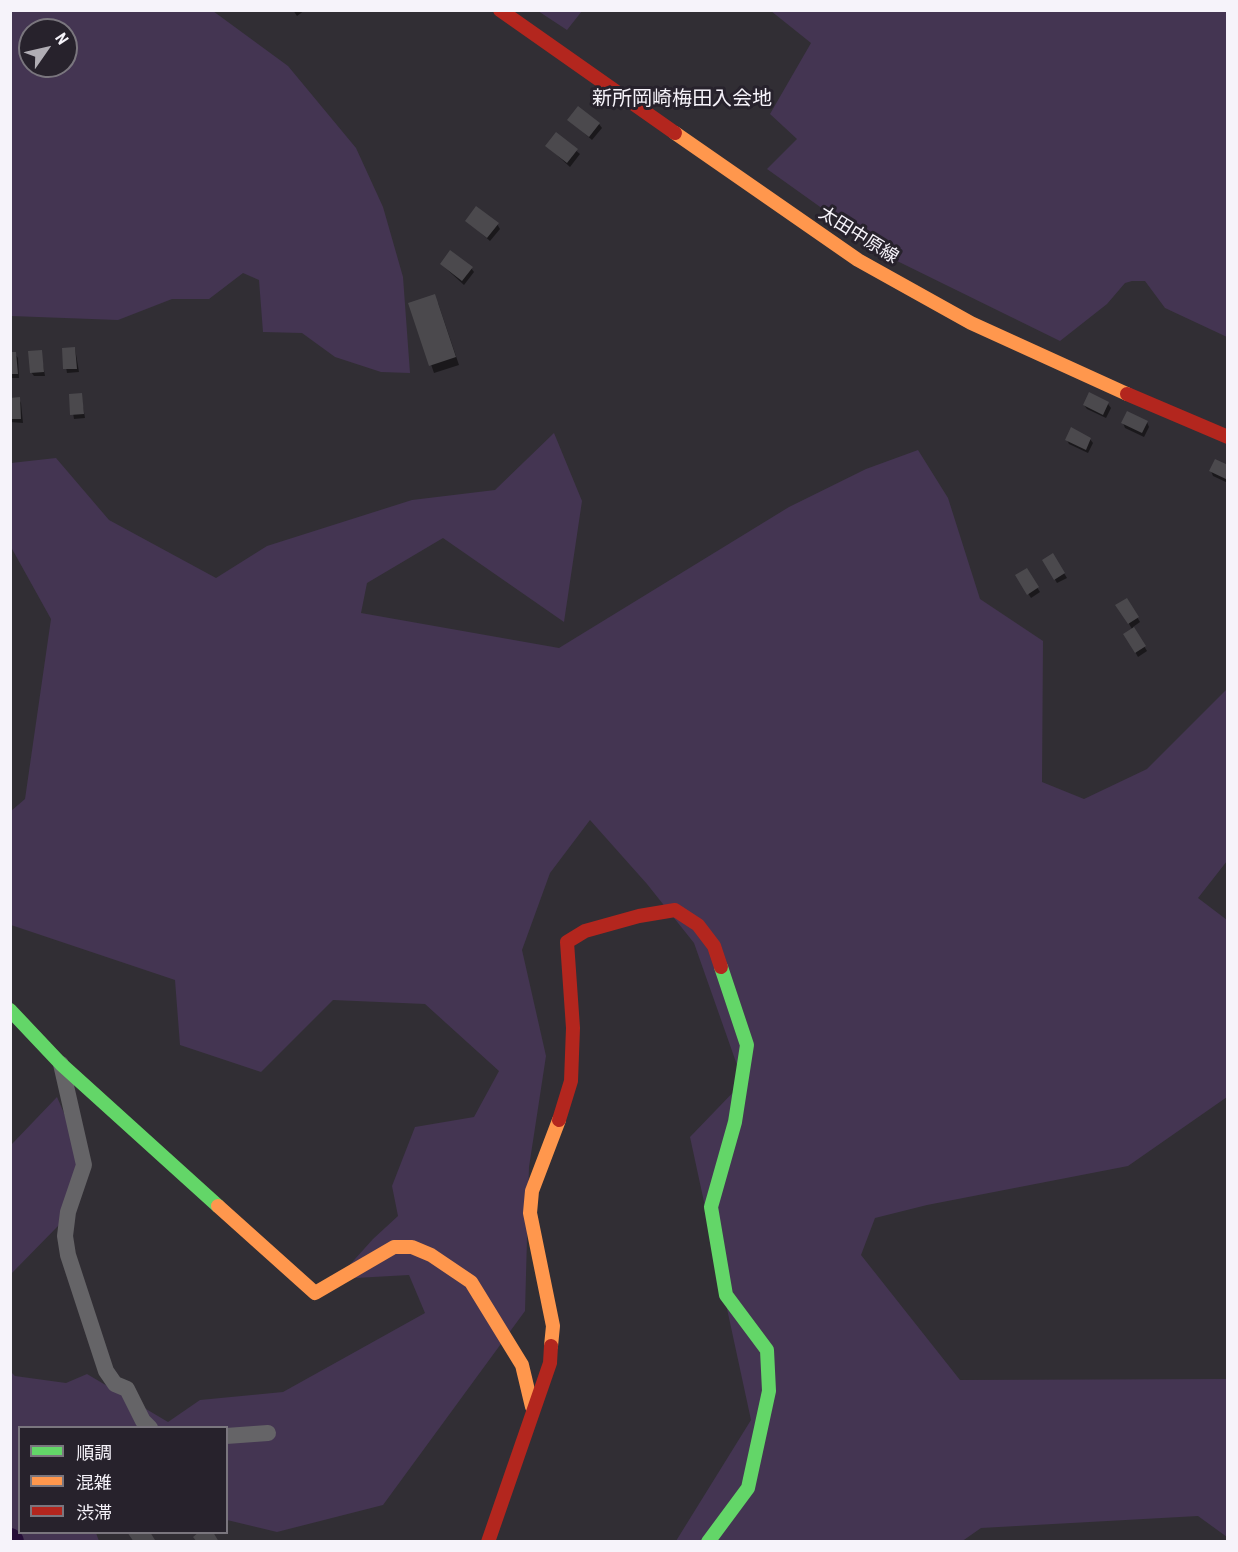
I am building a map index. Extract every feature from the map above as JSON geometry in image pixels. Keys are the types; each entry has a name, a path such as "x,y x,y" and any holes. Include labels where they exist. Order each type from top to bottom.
{"street":[{"name":"太田中原線","path":"501,10 615,93 858,260 971,323 1082,375 1227,437"},
{"path":"488,1542 532,1407 544,1384 550,1363 553,1326 530,1214 532,1191 566,1101 571,1081 573,1028 567,942 585,931 639,916 675,910 698,925 714,946 747,1045 735,1122 711,1207 726,1295 767,1350 768,1360 769,1391 748,1488 708,1542"},
{"path":"10,1010 61,1064 315,1293 372,1258 394,1248 412,1246 431,1255 471,1282 522,1365 532,1407"},
{"path":"61,1064 84,1165 68,1212 65,1236 68,1255 106,1371 115,1384 127,1389 143,1421 148,1426"},
{"path":"228,1436 268,1433"}],"shaded area":[{"path":"10,11 213,11 288,66 356,148 383,207 403,277 410,373 381,372 335,357 302,333 263,332 259,280 243,273 209,299 172,299 118,320 11,316"},
{"path":"538,11 582,11 567,30"},
{"path":"771,11 1227,11 1227,337 1165,308 1145,281 1132,281 1125,283 1107,304 1060,341 893,259 767,169 797,139 770,114 811,43"},
{"path":"554,433 582,501 564,622 443,538 367,583 361,613 559,648 789,507 866,469 918,450 948,498 980,599 1043,641 1042,782 1084,799 1147,769 1227,689 1227,861 1198,898 1227,920 1227,1097 1128,1166 927,1205 875,1218 861,1255 960,1380 1227,1379 1227,1537 1198,1516 981,1528 961,1542 676,1541 751,1420 690,1137 743,1082 694,943 647,884 590,820 550,873 522,950 546,1056 529,1167 525,1311 383,1505 277,1532 228,1520 228,1426 18,1426 18,1534 96,1534 99,1541 11,1541 10,1371 15,1376 66,1383 87,1374 168,1422 200,1400 283,1392 425,1313 409,1275 337,1279 373,1239 398,1216 392,1186 415,1127 474,1117 499,1071 425,1004 333,1000 261,1072 180,1045 175,980 11,925 11,811 25,799 51,619 11,547 11,463 56,458 109,520 216,578 267,546 412,500 495,490"},
{"path":"57,1097 81,1152 59,1225 11,1274 11,1145"}],"building":[{"path":"578,106 600,123 589,137 567,120"},
{"path":"556,132 578,149 567,163 545,146"},
{"path":"476,206 499,223 487,238 465,221"},
{"path":"450,250 473,267 462,281 440,264"},
{"path":"435,294 456,357 429,366 408,303"},
{"path":"75,347 77,369 63,369 62,348"},
{"path":"42,350 44,372 30,373 28,351"},
{"path":"10,352 16,352 18,374 10,374"},
{"path":"1089,392 1109,402 1103,415 1083,405"},
{"path":"82,393 84,414 70,415 69,394"},
{"path":"20,397 21,419 10,419 10,398"},
{"path":"1127,411 1148,421 1142,433 1121,423"},
{"path":"1071,427 1091,438 1086,450 1065,440"},
{"path":"1215,459 1228,465 1228,480 1209,471"},
{"path":"1053,553 1065,573 1054,580 1042,560"},
{"path":"1027,568 1039,587 1027,595 1015,575"},
{"path":"1127,598 1139,617 1128,624 1115,605"},
{"path":"1134,627 1146,646 1135,653 1123,634"},
{"path":"128,1534 151,1534 155,1540 134,1542"},
{"path":"197,1534 214,1534 219,1542 197,1542 193,1537"}],"traffic: fast":[{"path":"708,1542 748,1488 769,1391 767,1350 726,1295 711,1207 735,1122 747,1045 721,967"},
{"path":"10,1010 61,1064 218,1206"}],"traffic: slow":[{"path":"675,133 858,260 971,323 1127,394"},
{"path":"551,1346 553,1326 530,1213 532,1191 559,1120"},
{"path":"218,1206 315,1293 394,1247 412,1247 431,1255 471,1282 522,1365 532,1407"}],"traffic: jam":[{"path":"500,10 675,133"},
{"path":"1127,394 1228,437"},
{"path":"559,1120 571,1081 573,1028 567,942 585,931 639,916 675,910 698,925 714,946 721,967"},
{"path":"488,1542 550,1363 551,1346"}],"district":[{"name":"新所岡崎梅田入会地","path":"682,100"}]}
